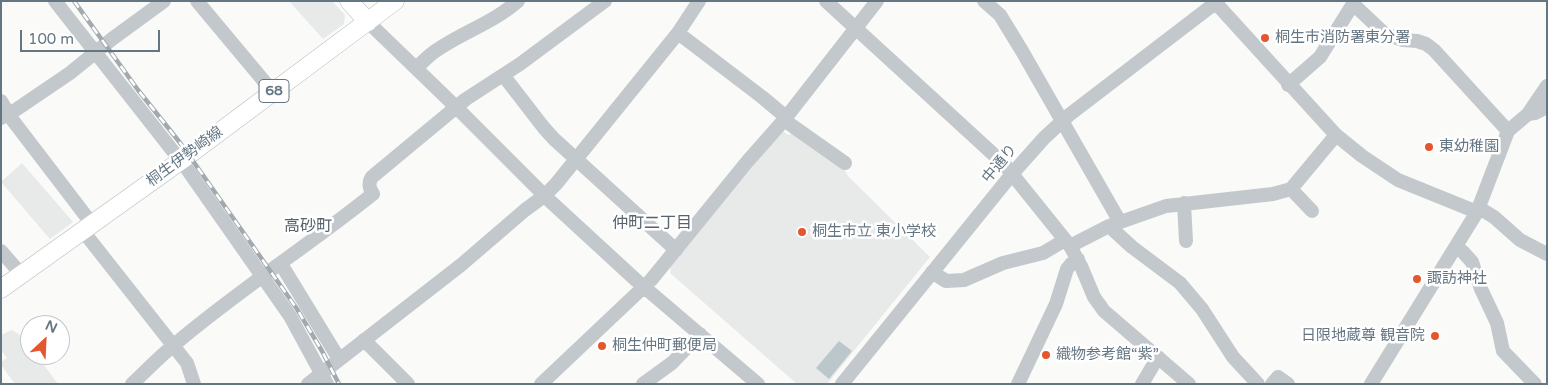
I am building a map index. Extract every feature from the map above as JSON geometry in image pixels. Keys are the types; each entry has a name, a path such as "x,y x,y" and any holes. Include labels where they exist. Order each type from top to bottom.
{"main road":[{"path":"348,1 368,22"},
{"name":"桐生伊勢崎線","path":"1,289 88,228 395,1"}],"street":[{"path":"55,1 181,160 290,316 324,378"},
{"path":"164,1 70,73 3,111 186,363 194,384"},
{"path":"197,1 273,92"},
{"path":"416,68 433,53 503,13 518,1"},
{"path":"132,384 173,345 370,197 373,194 369,187 372,177 456,107 605,1"},
{"path":"308,384 324,378 339,359 461,265 544,196 577,160 678,33 698,1"},
{"path":"826,1 997,158 1068,243 1078,259 1094,297 1104,311 1189,384"},
{"path":"541,384 644,287 785,118 877,1"},
{"path":"984,1 1000,15 1063,120 1115,224 1132,247 1180,283 1202,309 1233,357 1258,384"},
{"path":"1216,2 1336,135 1362,156 1398,180 1494,217 1520,240 1547,254"},
{"name":"中通り","path":"842,384 1040,142 1063,120 1216,2"},
{"path":"1288,84 1320,57 1353,4 1385,34 1402,40 1417,41 1426,44 1434,50 1508,131"},
{"path":"368,22 544,196 644,287 758,384"},
{"path":"678,33 845,163"},
{"path":"503,75 544,128 676,250"},
{"path":"1371,384 1478,210 1508,131 1528,114 1547,86"},
{"path":"1528,114 1547,107"},
{"path":"932,272 946,281 964,280 1003,263 1043,253 1166,206 1273,194 1291,189 1336,135"},
{"path":"1291,189 1312,210"},
{"path":"1184,203 1186,241"},
{"path":"1456,247 1472,262 1481,289 1497,323 1503,351 1535,384"},
{"path":"1,251 21,274"},
{"path":"1018,384 1056,304 1067,269 1070,264 1078,259"},
{"path":"281,264 339,359"},
{"path":"643,384 672,363 700,334"},
{"path":"364,340 408,384"},
{"path":"1142,384 1158,357"},
{"path":"1272,384 1278,377 1288,384"}],"shaded area":[{"path":"289,1 332,1 345,15 344,24 323,39"},
{"name":"桐生市立 東小学校","path":"782,131 789,135 792,132 842,166 848,176 930,257 827,384 797,384 670,273 671,270 669,268"},
{"path":"22,163 73,222 50,239 1,182"},
{"path":"12,330 20,335 20,365 44,365 58,384 15,384 1,365 1,362 7,358 1,350 1,335"},
{"path":"839,341 852,351 829,379 816,368"}],"railway":[{"path":"74,1 138,90 181,144 297,309 339,384"}],"place":[{"name":"桐生市消防署東分署","path":"1265,38"},
{"name":"東幼稚園","path":"1429,147"},
{"name":"桐生市立 東小学校","path":"802,232"},
{"name":"諏訪神社","path":"1417,279"},
{"name":"日限地蔵尊 観音院","path":"1435,336"},
{"name":"桐生仲町郵便局","path":"602,346"},
{"name":"織物参考館“紫”","path":"1046,355"}],"district":[{"name":"仲町二丁目","path":"652,224"},
{"name":"高砂町","path":"308,227"}]}
